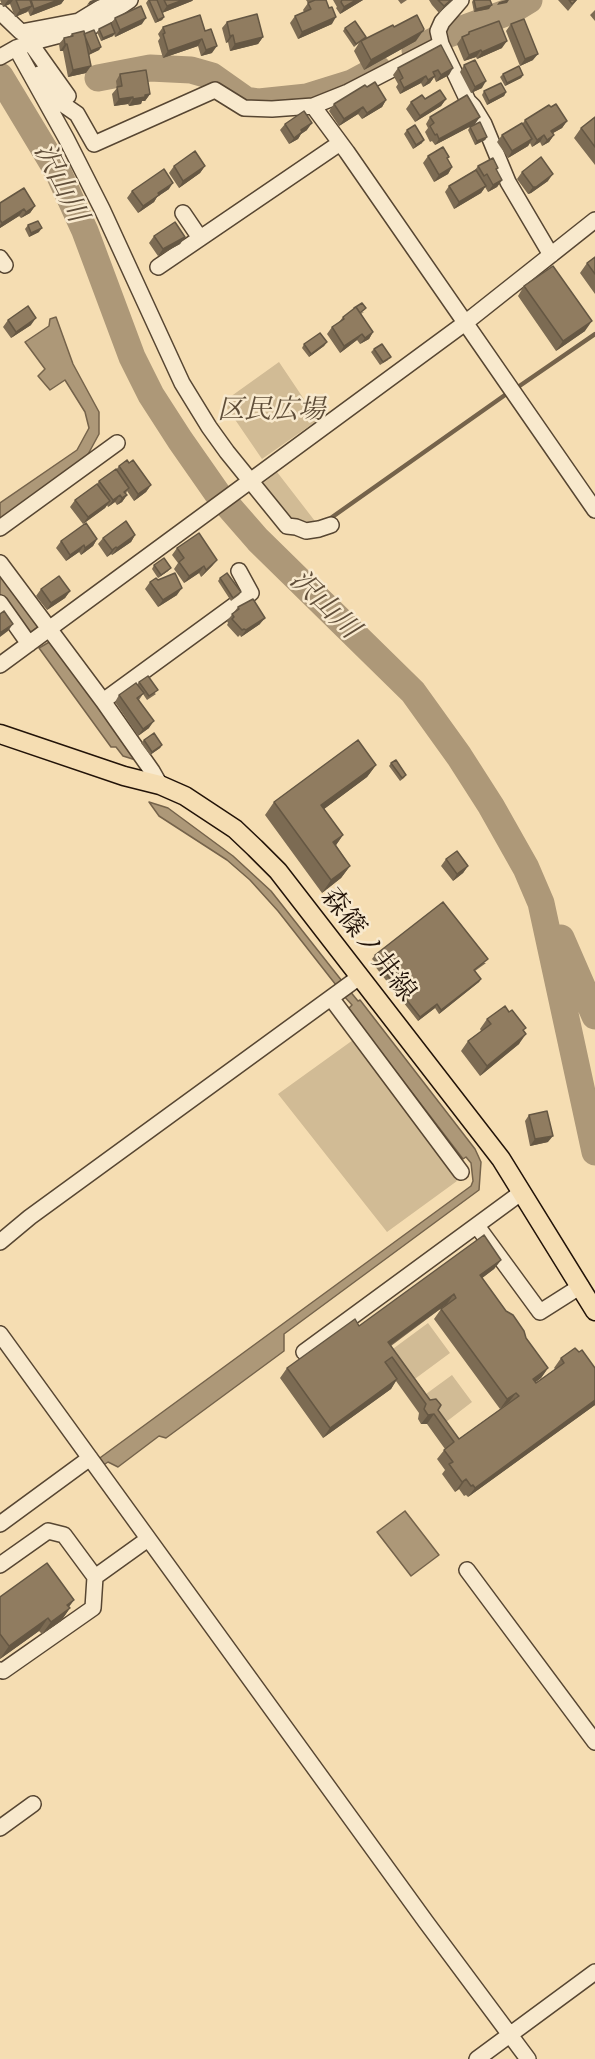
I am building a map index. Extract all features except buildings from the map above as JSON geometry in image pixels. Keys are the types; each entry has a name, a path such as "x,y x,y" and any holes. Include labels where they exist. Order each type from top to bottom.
{"main road":[{"name":"森篠ノ井線","path":"0,734 124,776 160,785 185,796 235,829 255,848 278,872 358,978 501,1159 595,1311"}],"street":[{"path":"16,46 79,21 112,0"},
{"path":"16,46 91,27 130,0"},
{"path":"461,0 442,22 440,37 468,101 484,124 508,182 551,255"},
{"path":"0,12 102,209 182,383 249,482 287,526 306,531 332,525"},
{"path":"16,46 64,105 77,114 94,144 215,90 244,108 314,106 348,92 440,37"},
{"path":"314,106 595,510"},
{"path":"158,267 339,143"},
{"path":"183,213 200,238"},
{"path":"0,665 465,323 595,220"},
{"path":"0,528 117,443"},
{"path":"0,563 103,701 160,785"},
{"path":"103,701 251,593 240,572"},
{"path":"0,603 30,644"},
{"path":"0,1242 30,1217 358,978"},
{"path":"331,998 461,1172"},
{"path":"304,1352 522,1192"},
{"path":"477,1226 540,1312 581,1286"},
{"path":"0,1334 528,2059"},
{"path":"0,1524 90,1458"},
{"path":"0,1565 48,1531 64,1535 95,1577 93,1608 0,1671"},
{"path":"95,1577 148,1539"},
{"path":"467,1570 595,1743"},
{"path":"0,1828 33,1804"},
{"path":"477,2059 595,1972"}],"green space":[{"name":"区民広場","path":"279,362 318,420 262,459 223,402"},
{"path":"277,472 318,525 294,521 262,484"},
{"path":"353,1040 457,1181 387,1232 278,1094"},
{"path":"428,1323 450,1353 408,1384 386,1354"},
{"path":"452,1375 472,1402 446,1422 426,1394"}],"shaded area":[{"path":"56,317 73,364 99,412 99,434 86,458 0,522 0,503 77,450 89,428 85,412 65,380 50,390 38,376 45,369 25,342 49,326 50,319"},
{"path":"0,573 38,627 27,635 0,597"},
{"path":"51,641 139,761 123,756 116,747 111,747 39,648"},
{"path":"149,802 168,808 233,856 271,891 342,981 336,985 278,911 250,880 227,860 159,816"},
{"path":"349,990 358,1001 360,1000 475,1149 481,1162 479,1190 284,1334 284,1351 166,1438 159,1436 118,1467 108,1462 102,1466 97,1460 471,1186 473,1181 471,1163 466,1157 463,1159 348,1009 352,1005 343,995"},
{"path":"405,1511 439,1555 411,1576 377,1532"}],"waterway":[{"path":"415,50 446,35 511,11 529,0"},
{"path":"98,78 150,68 191,70 212,76 246,100 259,102 307,97 352,83 378,69"},
{"name":"沢山川","path":"0,76 58,172 85,231 132,357 151,395 180,440 217,493 258,540 413,692 459,756 526,868 541,903 595,1152"},
{"path":"518,387 595,334"},
{"path":"328,520 505,395"},
{"path":"561,938 595,1016"}]}
